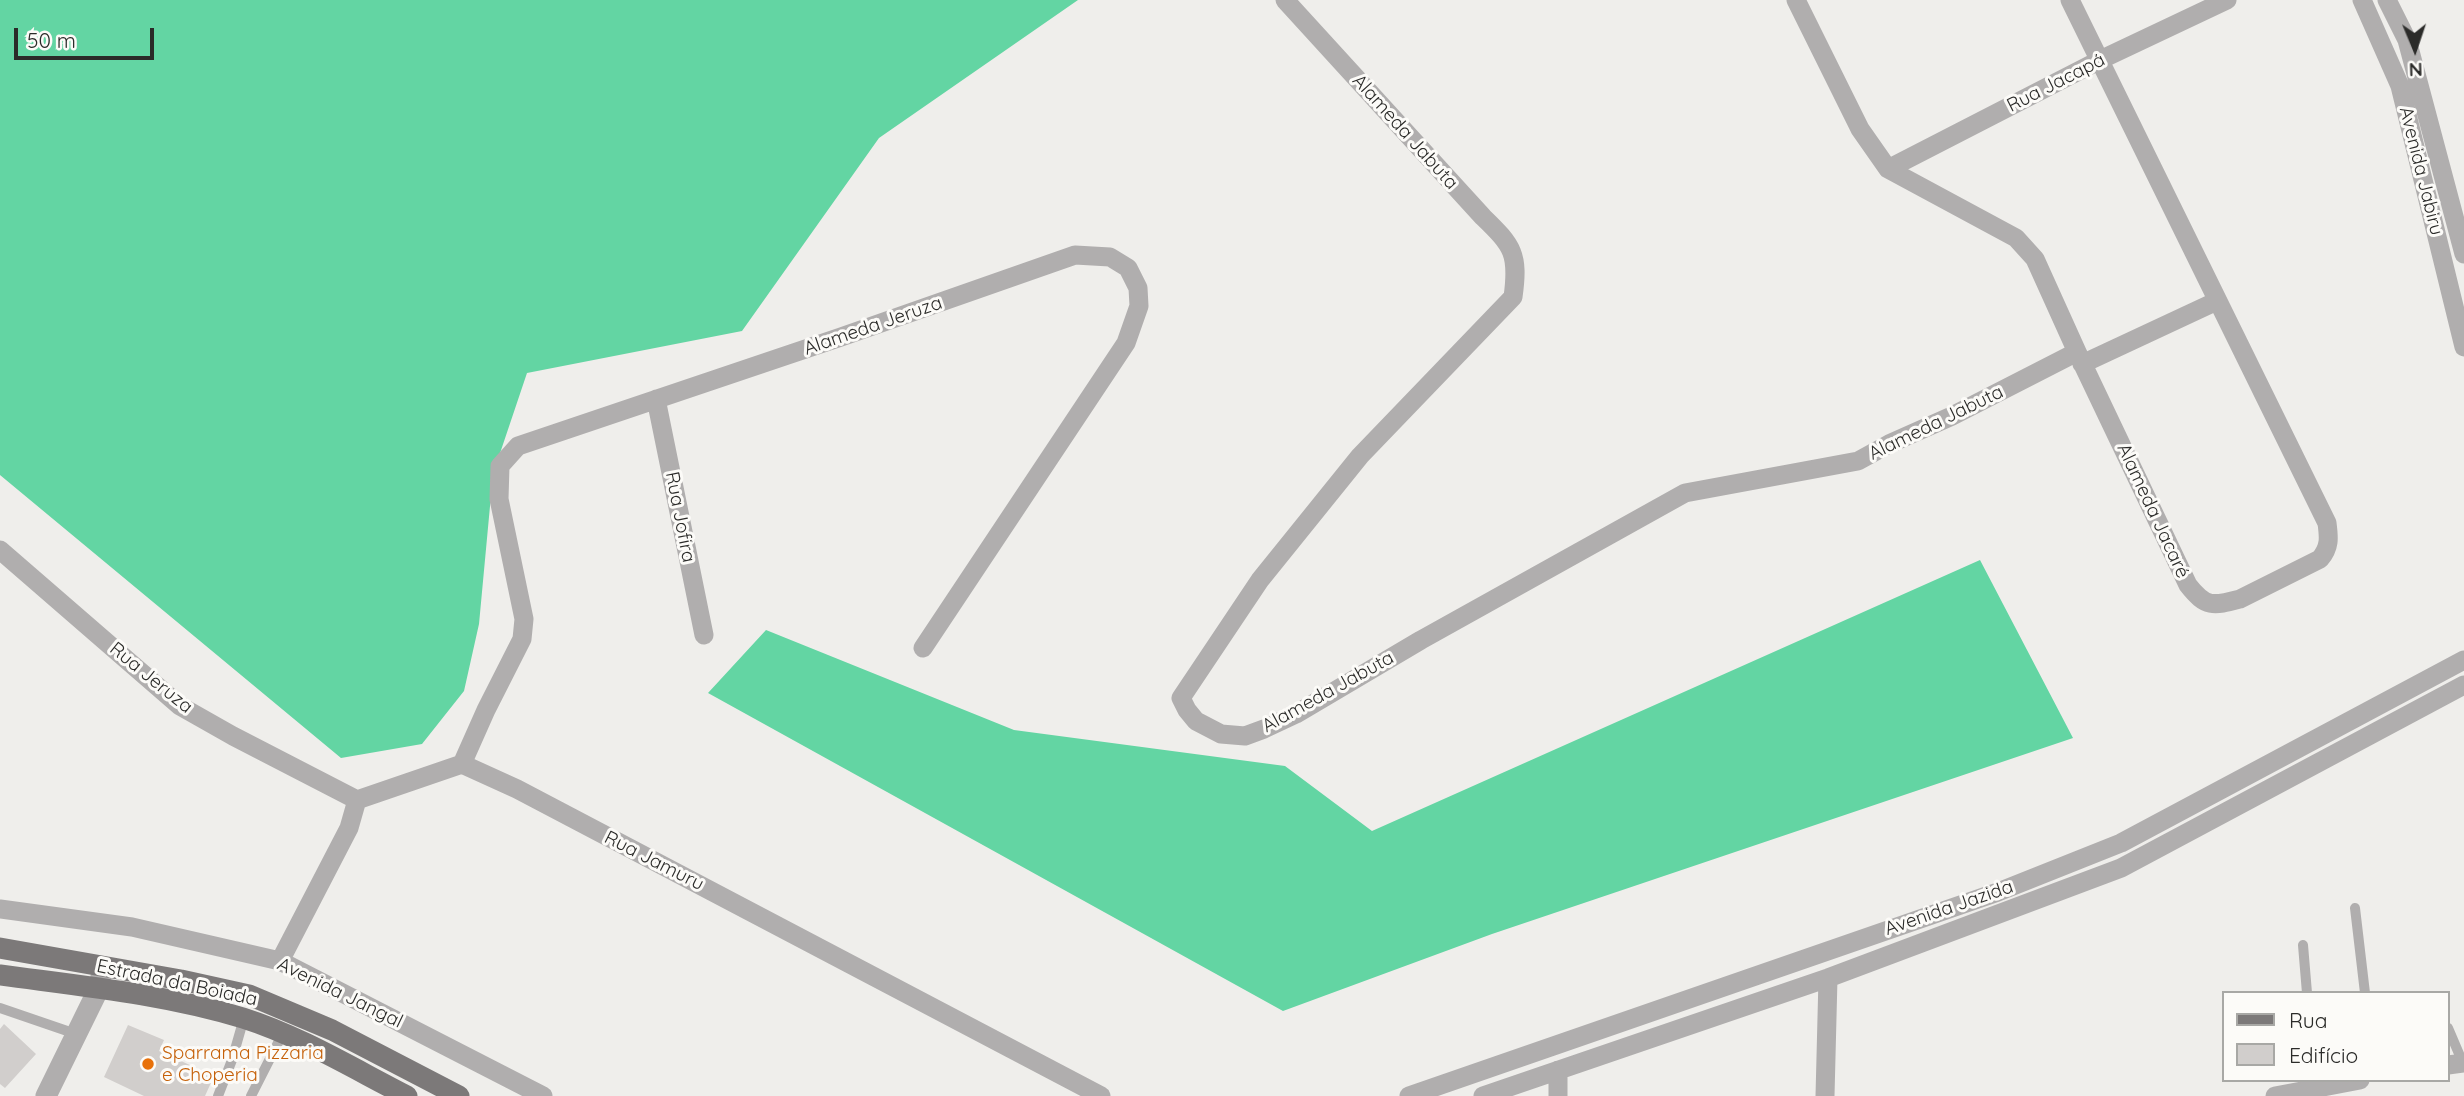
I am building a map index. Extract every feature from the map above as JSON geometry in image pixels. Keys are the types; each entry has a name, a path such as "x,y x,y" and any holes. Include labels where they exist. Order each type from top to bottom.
{"main road":[{"name":"Estrada da Boiada","path":"0,948 249,995 332,1030 459,1096"},
{"name":"Estrada da Boiada","path":"0,975 180,1002 244,1018 283,1033 408,1096"}],"street":[{"name":"Alameda Jabuta","path":"1285,0 1507,241 1517,266 1513,298 1360,456 1260,580 1181,698 1196,721 1221,734 1245,736 1296,714 1421,640 1685,494 1858,461 1889,444 2079,358"},
{"name":"Alameda Jacaré","path":"1796,0 1860,129 1888,169 2016,238 2035,259 2079,358 2188,585 2200,601 2213,605 2249,594 2320,559 2327,551 2330,540 2327,523 2070,0"},
{"name":"Rua Jacapá","path":"1888,169 2100,60 2227,0"},
{"name":"Avenida Jabiru","path":"2362,0 2400,86 2464,347"},
{"name":"Avenida Jabiru","path":"2387,0 2407,40 2464,254"},
{"name":"Alameda Jeruza","path":"463,764 486,710 522,639 524,619 499,499 500,466 518,446 1074,255 1110,257 1128,268 1138,288 1139,306 1126,344 923,648"},
{"path":"2079,358 2217,301"},
{"name":"Rua Jofira","path":"656,399 704,635"},
{"name":"Rua Jeruza","path":"0,550 180,706 357,800"},
{"name":"Avenida Jazida","path":"1409,1096 1998,892 2121,844 2464,660"},
{"name":"Avenida Jazida","path":"1483,1096 1827,978 2120,868 2464,685"},
{"path":"279,961 349,828 357,800 463,764"},
{"name":"Rua Jamuru","path":"463,764 517,789 1101,1096"},
{"name":"Avenida Jangal","path":"0,909 132,927 279,961 543,1096"},
{"path":"1820,952 1836,955 1839,961 1839,967 1827,978 1825,1096"},
{"path":"46,1096 99,988 103,966"},
{"path":"1551,1045 1540,1058 1541,1063 1549,1070 1558,1070 1558,1096"},
{"path":"2275,1096 2315,1084 2338,1082"}],"lane":[{"path":"2355,908 2365,991"},
{"path":"2303,946 2307,991"},
{"path":"0,1008 76,1034"},
{"path":"218,1096 244,1018"},
{"path":"2450,1032 2464,1063"},
{"path":"251,1096 283,1033"}],"green space":[{"path":"0,0 1078,0 879,138 742,331 527,373 493,474 479,624 464,691 422,744 341,758 0,475"},
{"path":"1980,560 2073,738 1492,934 1283,1011 708,693 766,630 1014,730 1285,766 1372,831"}],"building":[{"path":"4,1024 36,1054 5,1088 0,1084 0,1029"},
{"name":"Sparrama Pizzaria e Choperia","path":"128,1025 164,1040 159,1051 214,1076 205,1096 144,1096 104,1077"}],"place":[{"name":"Sparrama Pizzaria e Choperia","path":"148,1064"}]}
